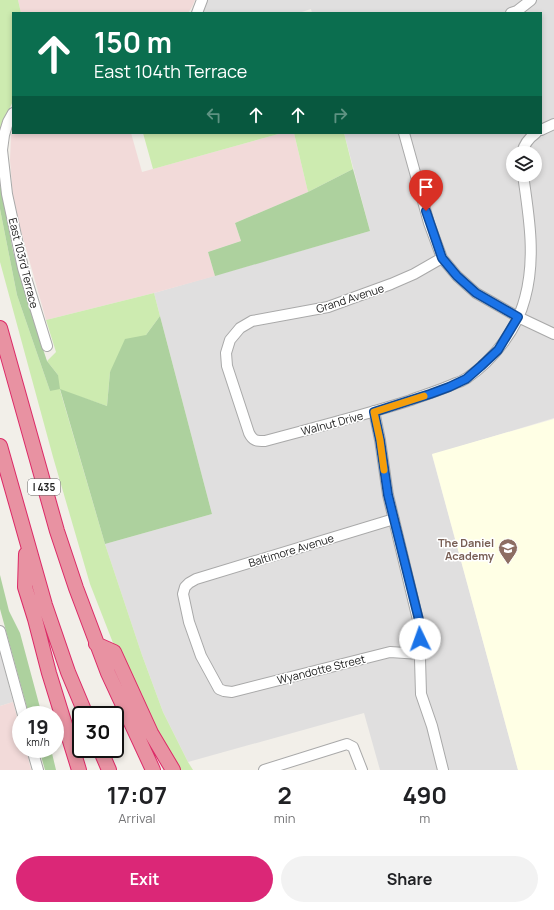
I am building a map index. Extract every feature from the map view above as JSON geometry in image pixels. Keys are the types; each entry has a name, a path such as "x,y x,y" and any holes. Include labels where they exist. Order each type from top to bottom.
{"highway":[{"name":"I 435","path":"0,328 57,531 76,588 108,673 153,770"},
{"name":"I 435","path":"0,446 45,605 68,672 82,706"},
{"path":"26,540 25,587 35,619 48,674 79,770"},
{"path":"96,644 114,652 151,733 174,770"},
{"path":"104,758 109,770"}],"street":[{"path":"196,12 202,0"},
{"path":"514,12 531,0"},
{"name":"East 103rd Terrace","path":"12,115 4,135 3,156 8,194 23,268 47,346"},
{"path":"542,130 554,124"},
{"path":"404,134 429,223 442,258 457,276 476,293 518,317 554,334"},
{"path":"525,146 535,134"},
{"name":"Walnut Drive","path":"255,440 265,441 374,412 449,387 466,379 498,350 518,317 525,299 530,273 531,246 524,182"},
{"name":"Grand Avenue","path":"255,440 249,433 227,366 226,352 230,340 240,328 252,321 328,307 391,284 414,274 442,258"},
{"path":"374,412 380,440 388,495 420,624 421,694 432,726 443,770"},
{"name":"Baltimore Avenue","path":"224,692 219,688 201,656 189,622 183,594 189,583 196,579 394,519"},
{"path":"0,631 21,706"},
{"name":"Wyandotte Street","path":"224,692 232,692 390,652 420,654"},
{"path":"264,770 347,744 354,747 362,770"},
{"path":"35,758 38,770"}],"shaded area":[{"path":"18,0 195,0 189,12 21,12"},
{"path":"207,0 554,0 554,418 432,455 518,770 380,770 364,713 188,762 163,712 142,655 105,544 212,514 154,293 370,231 344,134 542,134 542,12 312,12 311,9 302,12 203,12"},
{"path":"12,133 131,134 142,172 278,134 294,134 308,192 235,223 241,241 208,252 215,276 46,320 13,197 10,160"},
{"name":"The Daniel Academy","path":"554,419 554,770 518,770 432,454"},
{"path":"0,651 13,702 0,706"},
{"path":"13,702 12,758 28,758 31,770 0,770 0,706"}],"green space":[{"path":"0,0 18,0 21,12 12,12 12,103 0,129"},
{"path":"143,134 278,134 153,169"},
{"path":"294,134 344,134 353,169 308,192"},
{"path":"353,169 370,231 215,276 208,252 241,241 235,223 308,192"},
{"path":"0,184 13,251 32,316 47,361 58,375 60,389 50,391 17,295 0,209"},
{"path":"0,209 17,295 50,391 58,375 47,361 56,352 46,320 154,293 160,316 146,335 110,372 107,406 60,390 105,544 142,655 163,712 193,770 180,770 144,708 115,648 90,584 53,457 0,262"},
{"path":"160,316 212,514 105,544 60,389 107,406 110,372 125,339 146,335"},
{"path":"0,575 9,611 20,633 40,706 27,706 0,609"},
{"path":"42,758 53,758 56,770 45,770"}],"slow traffic":[{"path":"384,470 374,412 424,396"}],"place":[{"name":"The Daniel Academy","path":"508,565"}],"route":[{"path":"420,639 420,624 388,495 380,440 374,412 430,394 466,379 498,350 518,317 476,293 457,276 442,258 426,211"}]}
